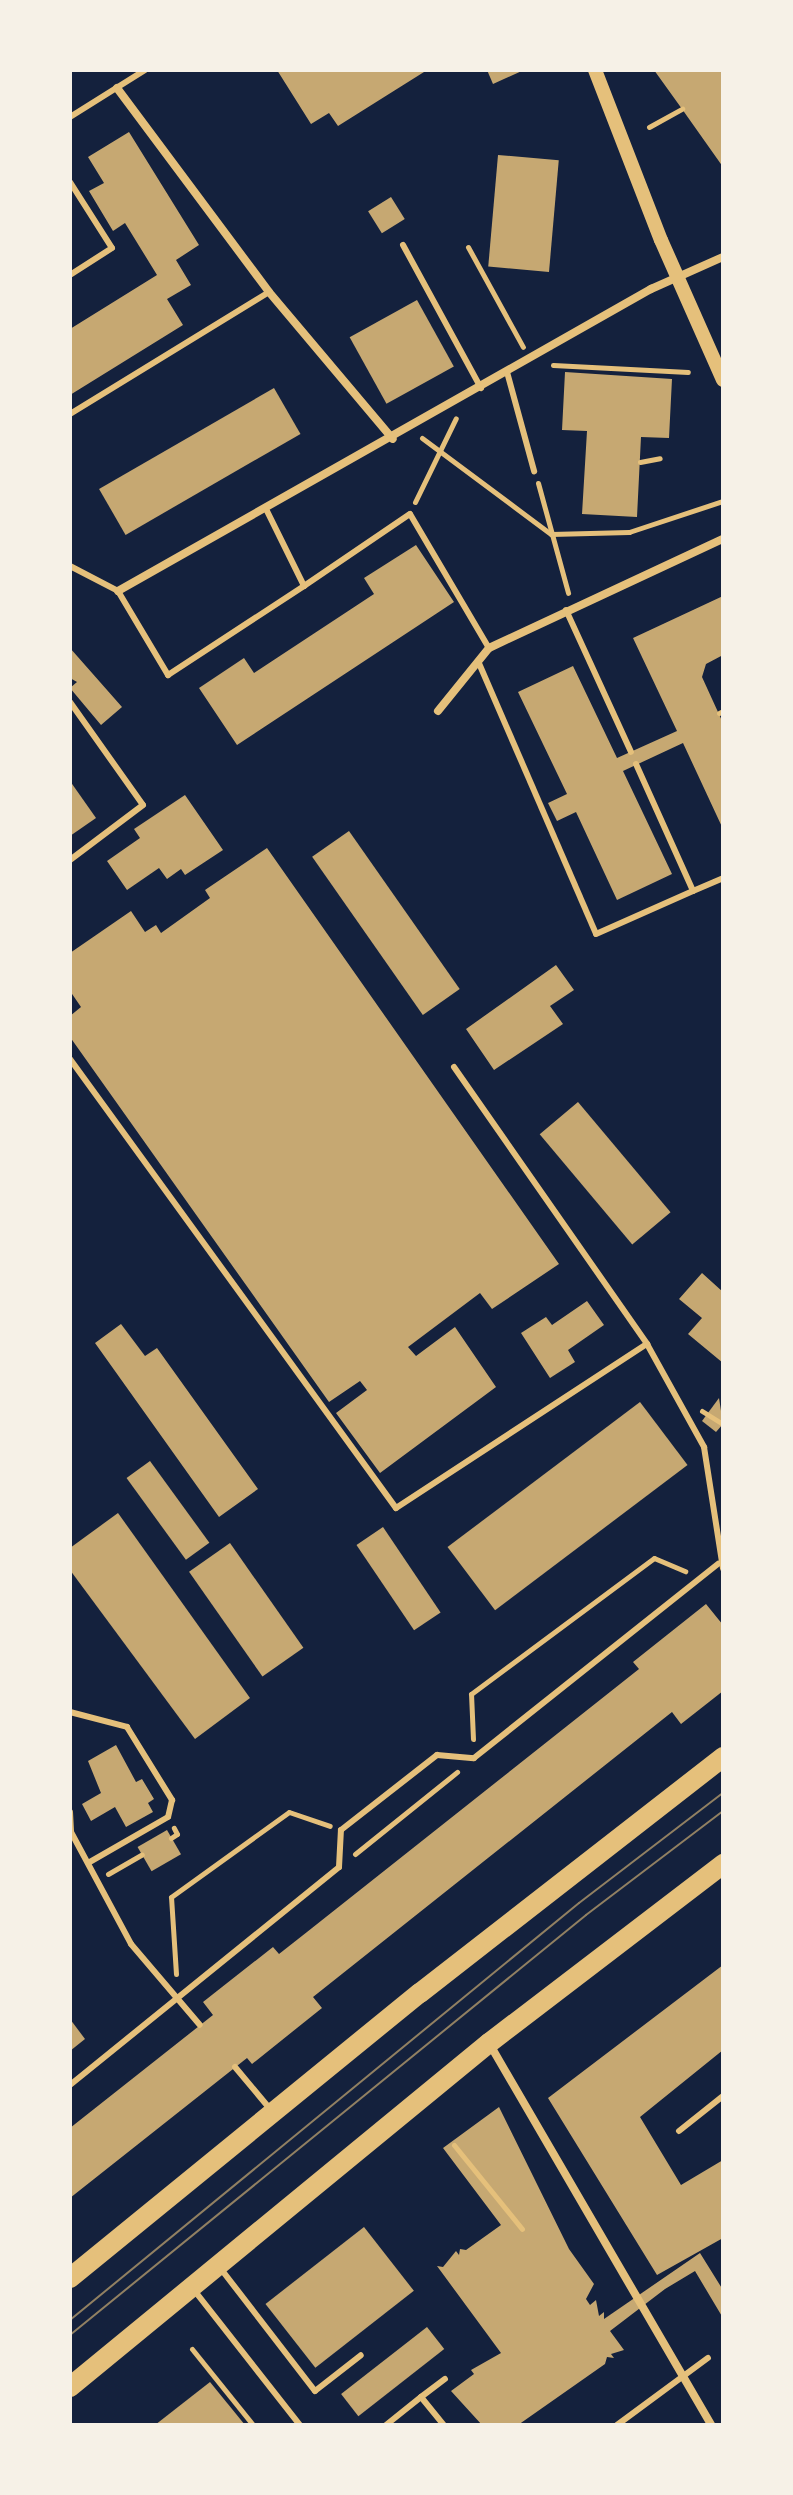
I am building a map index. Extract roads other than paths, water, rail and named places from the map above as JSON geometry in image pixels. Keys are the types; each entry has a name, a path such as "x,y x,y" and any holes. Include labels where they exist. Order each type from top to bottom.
{"main road":[{"path":"70,2278 275,2115 420,1993 723,1757"},
{"path":"70,2387 489,2043 723,1864"}],"street":[{"path":"595,70 678,279 723,380"},
{"path":"117,88 269,292 393,439"},
{"path":"118,591 393,439 651,289 723,257"},
{"path":"438,711 489,648 723,539"},
{"path":"489,2043 711,2425"}],"lane":[{"path":"70,117 145,70"},
{"path":"70,182 112,248 70,275"},
{"path":"403,245 481,388"},
{"path":"70,414 269,292"},
{"path":"507,372 534,471"},
{"path":"266,509 304,586"},
{"path":"70,566 118,591 168,675 410,514 489,648"},
{"path":"566,610 631,752"},
{"path":"478,661 596,934 723,878"},
{"path":"70,702 143,805 70,860"},
{"path":"636,764 693,891"},
{"path":"70,1059 396,1508 647,1344"},
{"path":"70,2085 339,1867 341,1830 437,1755 474,1758 701,1578 721,1567 704,1447 647,1344 454,1067"},
{"path":"70,1712 127,1727 172,1800 168,1817 88,1863"},
{"path":"70,1812 71,1832 131,1944 200,2025"},
{"path":"235,2067 275,2115"},
{"path":"679,2131 723,2096"},
{"path":"219,2267 315,2391 361,2355"},
{"path":"193,2288 300,2425"},
{"path":"617,2425 708,2358"},
{"path":"386,2425 445,2379"},
{"path":"421,2397 444,2425"}],"tram line":[{"path":"70,2320 579,1903 723,1793"},
{"path":"70,2335 586,1915 723,1811"}]}
